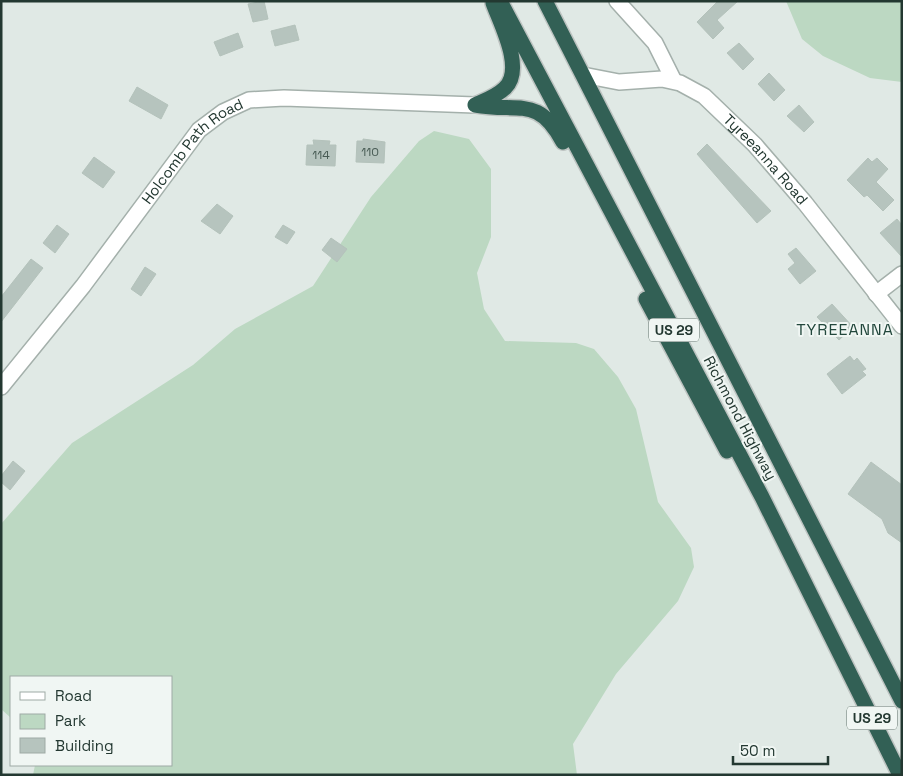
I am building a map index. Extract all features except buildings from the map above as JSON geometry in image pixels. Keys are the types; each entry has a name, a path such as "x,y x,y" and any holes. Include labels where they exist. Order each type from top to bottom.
{"highway":[{"path":"475,105 496,96 507,86 512,73 510,45 492,1"},
{"name":"Richmond Highway","path":"500,1 758,488 900,775"},
{"name":"Richmond Highway","path":"545,1 902,701"},
{"path":"475,105 536,111 549,119 554,125 710,422 799,572"}],"street":[{"path":"616,1 655,44 674,81"},
{"name":"Tyreeanna Road","path":"583,75 620,82 655,78 674,81 704,96 736,125 805,204 902,326"},
{"name":"Holcomb Path Road","path":"1,387 83,286 199,130 224,112 249,100 284,98 475,105"},
{"path":"876,294 902,274"}],"green space":[{"path":"786,1 902,1 902,82 870,78 823,56 802,39"},
{"path":"434,131 469,139 491,169 491,237 477,273 484,309 505,341 576,343 594,349 618,377 636,409 658,502 691,548 694,567 678,601 616,674 573,744 577,775 33,775 35,766 172,766 172,676 10,676 10,717 1,709 1,524 72,443 193,365 235,329 313,286 371,197 419,141"}],"district":[{"name":"TYREEANNA","path":"845,329"}]}
